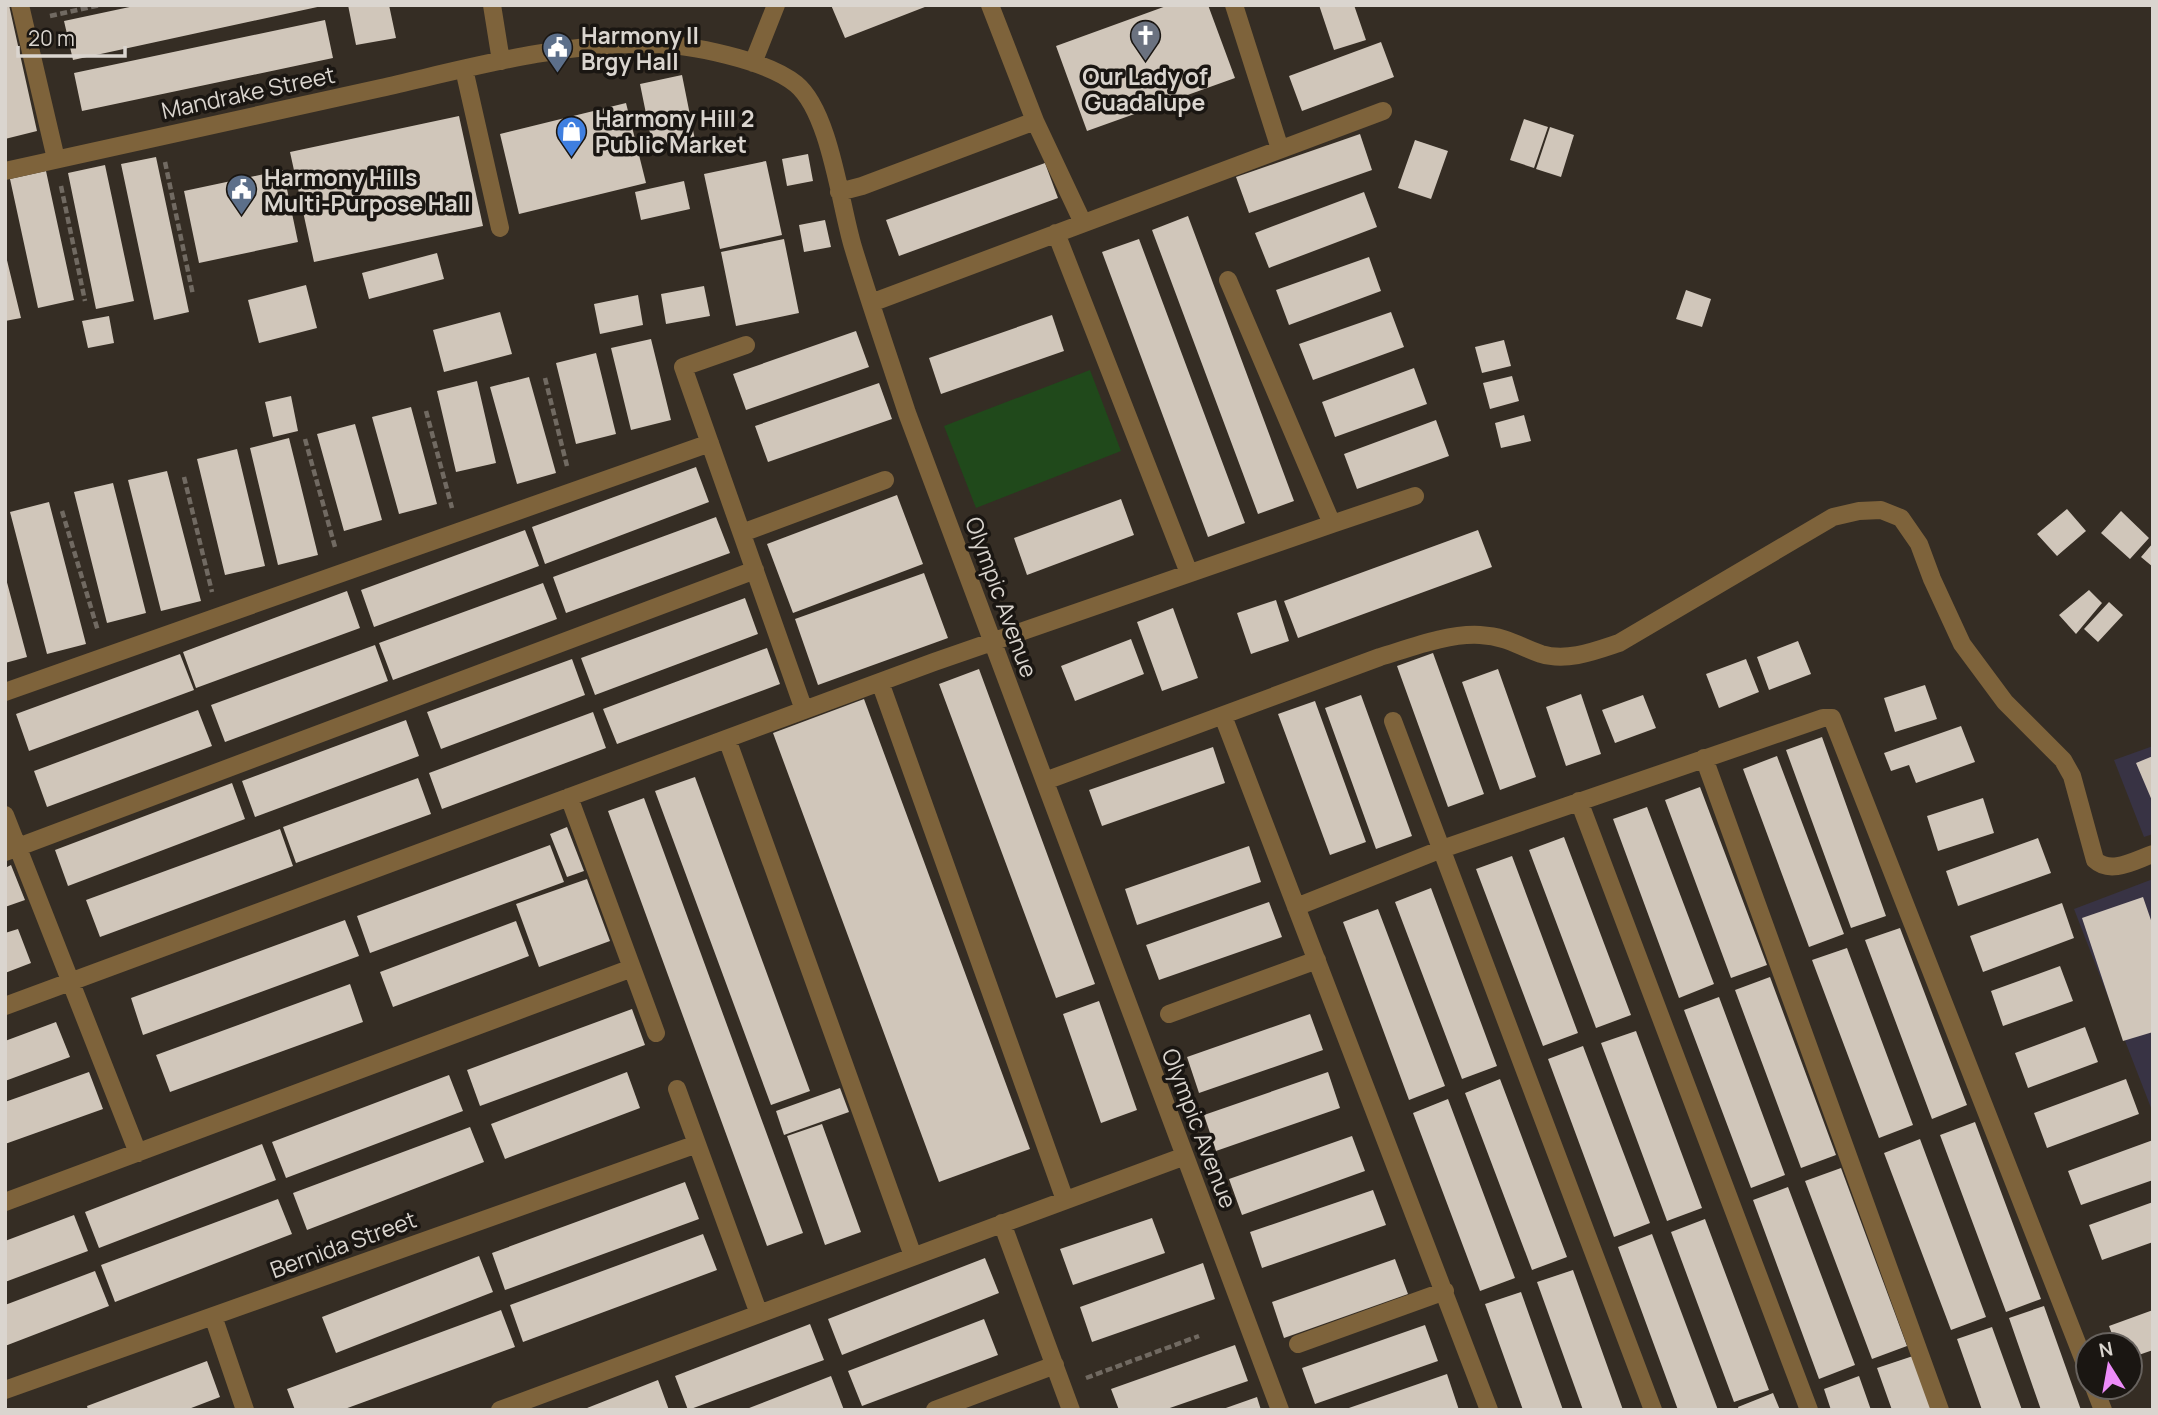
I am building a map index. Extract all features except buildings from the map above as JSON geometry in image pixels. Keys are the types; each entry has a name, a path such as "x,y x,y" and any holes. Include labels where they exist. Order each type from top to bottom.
{"street":[{"path":"492,5 501,61"},
{"path":"753,64 776,5"},
{"path":"990,5 1035,121 1083,223"},
{"path":"1234,5 1280,149"},
{"path":"22,13 56,159"},
{"name":"Olympic Avenue","path":"501,61 607,46 652,44 691,47 776,72 797,84 811,102 822,125 871,303 907,414 1280,1410"},
{"name":"Mandrake Street","path":"5,171 501,61"},
{"path":"464,69 500,228"},
{"path":"871,303 1383,111"},
{"path":"839,192 862,186 1035,121"},
{"path":"1056,233 1189,573"},
{"path":"1228,280 1332,524"},
{"path":"746,345 683,367 804,710"},
{"path":"5,692 710,443"},
{"path":"742,533 885,480"},
{"path":"5,1006 993,641 1415,496"},
{"path":"1045,781 1380,657 1433,642 1476,635 1507,638 1543,654 1582,655 1619,643 1833,517 1859,511 1881,510 1901,518 1919,544 1962,644 2005,702 2063,760 2072,776 2095,860 2108,867 2153,854"},
{"path":"12,849 755,570"},
{"path":"880,682 1065,1200"},
{"path":"1223,716 1489,1410"},
{"path":"1296,907 1442,849 1823,718 1832,718 2074,1335"},
{"path":"1393,721 1653,1410"},
{"path":"727,739 913,1256"},
{"path":"1704,758 1940,1410"},
{"path":"569,797 656,1033"},
{"path":"1579,801 1809,1410"},
{"path":"5,815 12,849 71,982 138,1153"},
{"path":"1169,1014 1317,960"},
{"path":"5,1202 632,968"},
{"path":"677,1089 759,1314"},
{"name":"Bernida Street","path":"5,1390 696,1144"},
{"path":"500,1410 1185,1156"},
{"path":"1002,1223 1071,1410"},
{"path":"1298,1344 1445,1291"},
{"path":"213,1316 245,1410"},
{"path":"935,1410 1055,1365"}],"path":[{"path":"22,13 100,5"},
{"path":"160,136 193,295"},
{"path":"56,159 85,301"},
{"path":"545,378 574,491"},
{"path":"426,411 459,532"},
{"path":"305,439 342,573"},
{"path":"184,477 218,616"},
{"path":"62,511 105,656"},
{"path":"1063,1387 1199,1336"}],"shaded area":[{"path":"2153,746 2153,834 2144,837 2114,760"},
{"path":"2153,879 2153,1113 2074,909"}],"green space":[{"path":"1090,370 1121,451 976,508 944,426"}],"place":[{"name":"Our Lady of Guadalupe","path":"1145,62"},
{"name":"Harmony II Brgy Hall","path":"558,75"},
{"name":"Harmony Hill 2 Public Market","path":"572,158"},
{"name":"Harmony Hills Multi-Purpose Hall","path":"241,217"}]}
